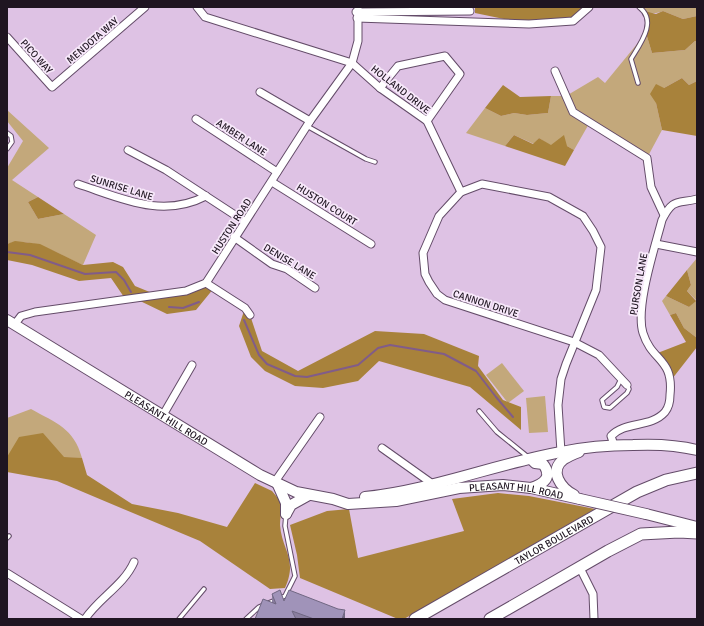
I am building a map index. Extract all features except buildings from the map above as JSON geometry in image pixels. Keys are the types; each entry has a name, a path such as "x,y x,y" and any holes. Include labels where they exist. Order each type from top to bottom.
{"main road":[{"name":"PLEASANT HILL ROAD","path":"11,322 276,484 309,496 333,499 348,504 396,502 460,488 503,485 531,488 697,527"},
{"name":"PLEASANT HILL ROAD","path":"333,499 387,494 434,485 531,459 586,448 614,445 650,444 697,450"},
{"path":"580,499 563,489 557,473 559,466 564,460 586,448"},
{"path":"531,459 535,463 543,464 548,475 547,480 542,484 531,488"},
{"name":"TAYLOR BOULEVARD","path":"416,619 637,492 666,480 697,473"},
{"path":"276,484 286,503 286,514"},
{"path":"286,514 291,505 309,496"},
{"path":"490,619 580,568 608,550 641,534 697,533"}],"street":[{"name":"MENDOTA WAY","path":"52,87 145,7"},
{"name":"HOLLAND DRIVE","path":"197,7 205,17 352,63 380,88 427,121 461,192"},
{"path":"357,12 529,24 573,21 589,7"},
{"path":"357,12 470,11"},
{"name":"HUSTON ROAD","path":"206,283 244,221 272,182 309,123 352,63 358,41 357,12"},
{"name":"PICO WAY","path":"7,37 52,87"},
{"path":"380,88 398,66 445,56 460,74 427,121"},
{"path":"554,71 573,112 647,158 651,187 664,215"},
{"path":"260,92 309,123"},
{"name":"AMBER LANE","path":"196,119 277,172"},
{"path":"128,150 166,170 244,221"},
{"name":"HUSTON COURT","path":"272,182 371,244"},
{"name":"SUNRISE LANE","path":"78,184 135,203 154,207 176,206 195,202 206,196"},
{"path":"461,192 482,184 549,197 583,216 601,247 596,290 574,342 561,380 558,406 561,452"},
{"name":"CANNON DRIVE","path":"461,192 439,216 423,254 425,274 437,294 446,300 574,342 599,355 627,385"},
{"path":"664,215 668,208 679,201 697,199"},
{"name":"PURSON LANE","path":"614,445 611,436 617,430 655,420 666,410 669,405 672,380 670,371 649,347 642,331 641,311 664,215"},
{"name":"DENISE LANE","path":"234,237 272,264 288,269 315,288"},
{"path":"656,244 697,252"},
{"path":"11,322 21,316 35,312 186,291 206,283 244,308 250,315"},
{"path":"163,415 192,366"},
{"path":"276,484 320,417"},
{"path":"382,448 434,485"},
{"path":"85,619 93,607 130,572 134,562"},
{"path":"580,568 593,594 594,619"},
{"path":"7,573 81,619"}],"lane":[{"path":"638,83 631,60 646,33 648,19 645,11 639,7"},
{"path":"309,123 366,159 375,162"},
{"path":"7,133 11,136 12,142 7,149"},
{"path":"622,378 616,387 602,400 602,405 608,409 613,406 628,391 627,385"},
{"path":"479,411 497,432 531,459"},
{"path":"246,619 259,607 285,596 295,576 295,569 285,526 286,514"},
{"path":"179,619 204,590"}],"shaded area":[{"path":"475,7 589,7 573,21 529,24 475,13"},
{"path":"639,7 697,7 697,16 683,19 663,11 651,13"},
{"path":"645,11 656,14 663,11 683,19 697,16 697,41 685,50 652,53 646,33 648,19"},
{"path":"646,33 652,53 685,50 697,41 697,81 689,85 682,78 664,88 656,103 662,130 647,158 590,122 574,150 567,146 551,146 539,138 534,144 514,135 505,146 466,133 485,108 501,116 514,113 527,115 548,113 551,96 566,96 598,77 605,83"},
{"path":"682,78 689,85 697,81 697,136 662,130 656,103 650,94 656,84 664,88"},
{"path":"503,85 520,97 551,96 548,113 527,115 514,113 501,116 485,108"},
{"path":"7,110 49,148 12,180 38,197 28,202 38,219 64,214 96,235 83,265 36,244 17,242 7,244 7,168 23,141 7,121"},
{"path":"514,135 533,144 539,138 551,145 564,135 567,146 574,150 565,166 505,146"},
{"path":"38,197 64,214 38,219 28,202"},
{"path":"15,241 40,244 83,265 113,262 123,267 135,286 157,295 206,283 214,288 196,310 167,314 136,299 126,300 111,278 79,281 32,265 7,260 7,244"},
{"path":"697,258 697,338 684,328 676,313 670,315 662,301 666,296 689,307 696,300 687,291 691,285 687,270"},
{"path":"687,270 691,285 687,291 696,301 689,307 666,296"},
{"path":"245,308 250,315 262,351 298,371 375,331 424,334 479,356 478,366 503,400 521,407 521,430 470,387 379,361 358,381 323,388 295,386 265,371 251,357 239,326"},
{"path":"676,313 684,328 697,338 697,347 672,379 655,354 686,342 670,315"},
{"path":"502,363 524,391 508,403 486,375"},
{"path":"545,396 548,432 529,433 526,398"},
{"path":"31,409 56,423 69,433 79,448 82,458 7,457 7,418"},
{"path":"43,433 64,457 82,458 87,475 132,504 178,513 227,527 255,483 272,491 282,503 280,525 281,534 290,562 289,578 285,588 270,589 200,541 57,481 7,472 7,457 19,437"},
{"path":"498,493 529,496 595,509 404,619 398,619 300,578 297,555 290,525 327,511 349,509 358,558 464,531 452,499"}],"waterway":[{"path":"7,252 30,255 85,274 116,272 124,280 131,292"},
{"path":"169,307 183,308 199,302"},
{"path":"244,320 259,355 267,364 295,376 307,377 358,365 378,348 390,345 444,354 476,371 513,417"}]}
